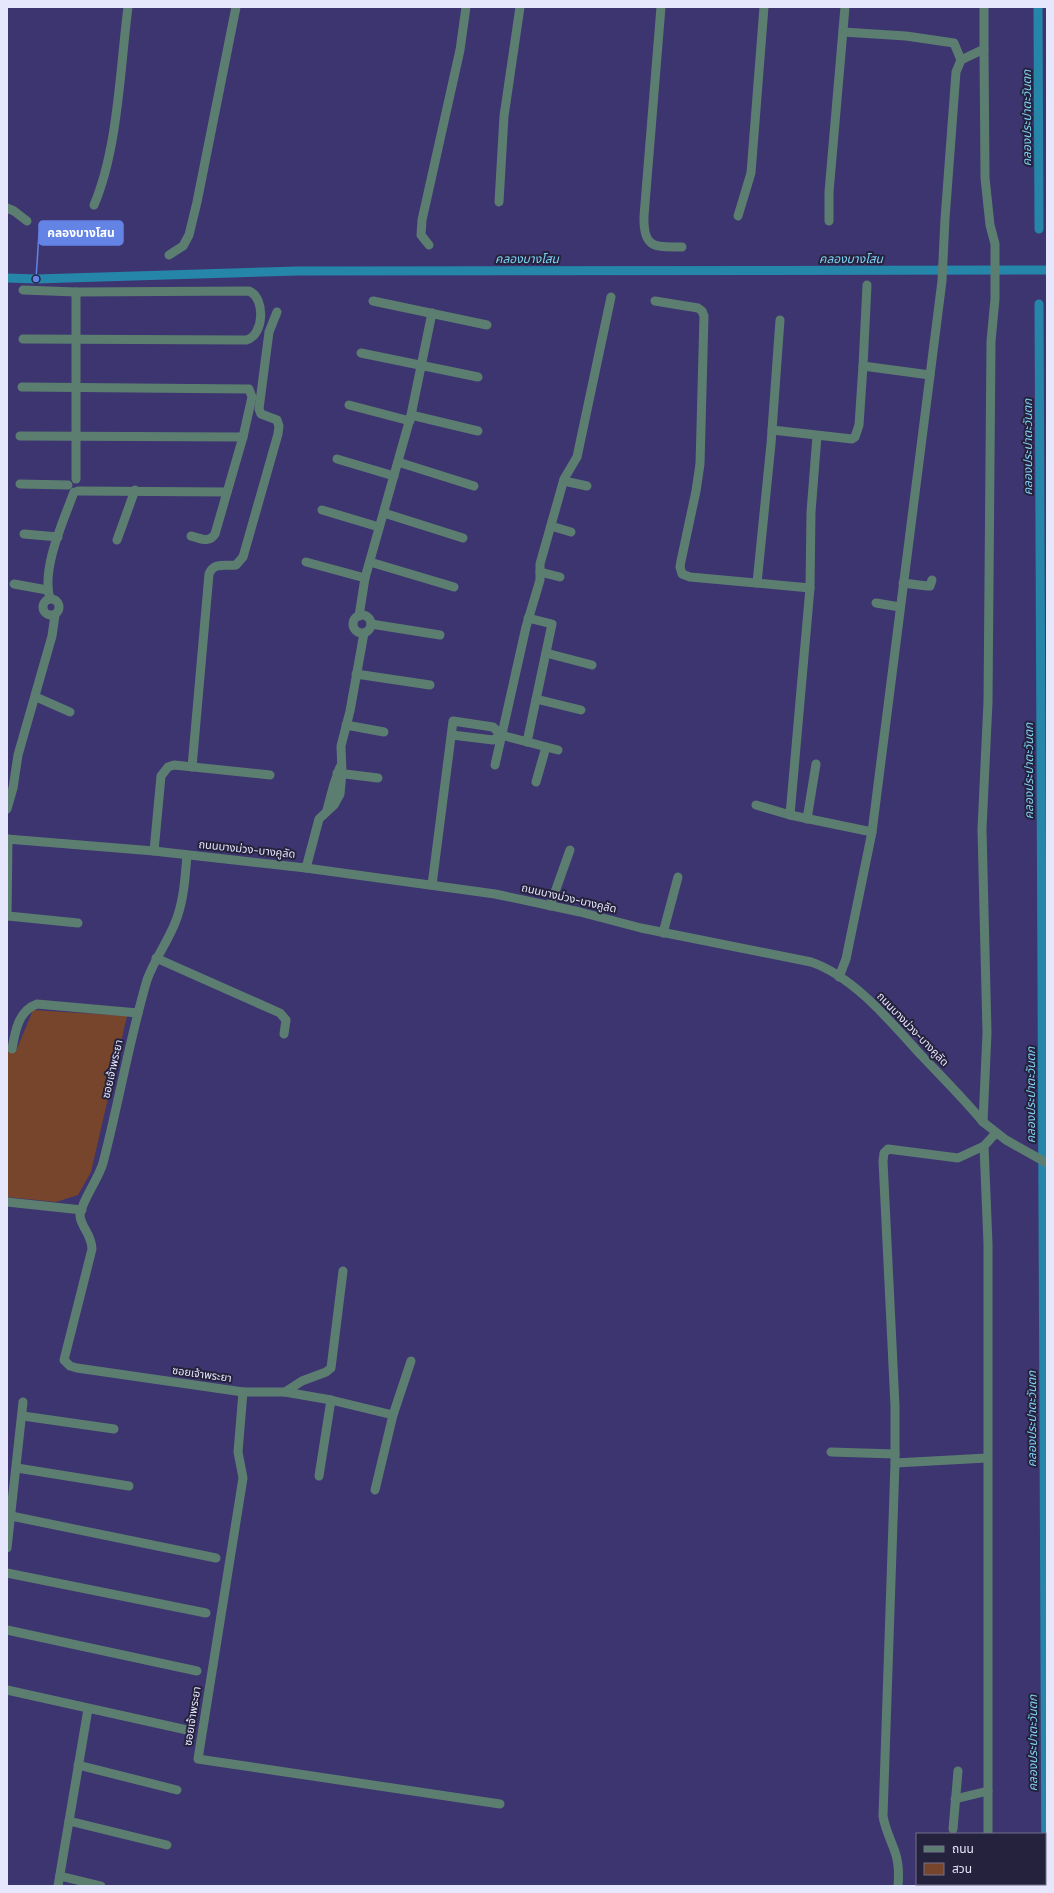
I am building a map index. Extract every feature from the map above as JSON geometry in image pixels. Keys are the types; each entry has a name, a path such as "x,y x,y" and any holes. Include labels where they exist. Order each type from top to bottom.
{"street":[{"path":"94,205 105,175 111,142 128,7"},
{"path":"169,255 183,246 189,235 199,194 236,7"},
{"path":"429,245 421,235 422,220 460,50 466,7"},
{"path":"500,202 504,116 520,7"},
{"path":"661,7 644,216 644,234 651,244 657,246 682,247"},
{"path":"738,216 746,192 750,173 764,7"},
{"path":"829,221 829,192 845,7"},
{"path":"983,1122 987,1033 982,829 988,702 991,341 995,287 996,244 990,225 985,178 984,7"},
{"path":"843,32 906,36 954,43 961,60"},
{"path":"839,977 846,958 872,832 942,281 953,98 956,72 961,60 984,49"},
{"path":"7,208 14,211 27,221"},
{"path":"772,430 852,439 855,437 858,425 863,366 867,285"},
{"path":"23,290 76,292 249,291 255,294 258,298 260,313 256,335 252,339 246,340 24,339"},
{"path":"7,809 13,788 18,755 36,697 52,636 55,614 47,614 44,611 44,604 50,600 47,590 49,575 58,537 73,489 71,480 76,479 76,292"},
{"path":"495,765 528,618 540,580 540,564 564,481 577,457 611,297"},
{"path":"373,301 487,325"},
{"path":"655,301 698,308 702,311 704,316 700,464 696,491 681,562 682,574 690,577 810,588"},
{"path":"192,767 208,574 213,567 219,565 236,565 243,557 278,434 277,420 261,414 259,409 268,332 277,312"},
{"path":"364,633 358,631 354,626 354,620 359,616 365,578 411,418 432,313"},
{"path":"757,583 772,430 780,320"},
{"path":"360,354 478,377"},
{"path":"863,366 930,375"},
{"path":"22,387 246,388 252,392 243,437 213,537 206,540 190,536"},
{"path":"349,405 478,432"},
{"path":"20,436 243,437"},
{"path":"790,816 810,588 812,512 817,436"},
{"path":"337,459 394,476"},
{"path":"398,462 474,486"},
{"path":"564,481 586,486"},
{"path":"20,484 73,489 227,492"},
{"path":"117,540 135,490"},
{"path":"322,510 379,527"},
{"path":"384,513 462,538"},
{"path":"551,526 571,532"},
{"path":"24,534 58,537"},
{"path":"306,562 365,578"},
{"path":"370,562 454,587"},
{"path":"540,572 560,578"},
{"path":"904,583 930,586 932,580"},
{"path":"14,584 47,590"},
{"path":"876,603 900,607"},
{"path":"306,868 319,819 334,806 340,794 341,746 364,633 369,630 371,624 368,617 359,616"},
{"path":"527,742 552,624 528,618"},
{"path":"371,624 440,635"},
{"path":"546,653 592,665"},
{"path":"356,674 430,685"},
{"path":"36,697 70,712"},
{"path":"536,699 581,710"},
{"path":"432,885 454,721 493,727 501,735 558,750"},
{"path":"346,725 384,732"},
{"path":"452,735 493,740 501,735"},
{"path":"536,782 546,747"},
{"path":"807,819 816,764"},
{"path":"154,851 161,776 163,771 168,767 174,765 270,775"},
{"path":"340,771 378,778"},
{"path":"756,805 790,816 872,832"},
{"path":"7,839 8,916 78,923"},
{"name":"ถนนบางม่วง-บางคูลัด","path":"7,839 154,851 306,868 495,894 663,933 822,965 874,1004 983,1122 1006,1140 1047,1163"},
{"path":"550,906 570,850"},
{"name":"ซอยเจ้าพระยา","path":"187,855 182,900 178,913 156,958 138,1013 101,1170 82,1210 82,1222 92,1241 92,1249 63,1356 66,1363 77,1368 243,1392 238,1452 243,1478 198,1759 500,1804"},
{"path":"663,933 678,877"},
{"path":"156,958 280,1013 286,1020 284,1034"},
{"path":"12,1049 19,1020 25,1012 37,1004 138,1013"},
{"path":"898,1886 899,1871 896,1853 885,1827 883,1816 895,1459 895,1406 882,1171 884,1152 888,1149 893,1149 934,1156 958,1158 984,1146 996,1133"},
{"path":"984,1146 988,1244 988,1833"},
{"path":"7,1202 82,1210"},
{"path":"286,1392 302,1381 326,1372 331,1368 342,1271"},
{"path":"375,1490 393,1415 411,1361"},
{"path":"243,1392 286,1392 331,1400 393,1415"},
{"path":"319,1476 331,1400"},
{"path":"7,1548 23,1416 23,1402"},
{"path":"23,1416 114,1429"},
{"path":"831,1452 895,1459 987,1458"},
{"path":"17,1468 129,1486"},
{"path":"11,1516 216,1558"},
{"path":"7,1573 206,1613"},
{"path":"7,1630 197,1671"},
{"path":"7,1690 187,1730"},
{"path":"58,1886 88,1709"},
{"path":"78,1765 177,1790"},
{"path":"953,1829 958,1771"},
{"path":"955,1799 988,1791"},
{"path":"69,1820 167,1845"},
{"path":"60,1876 101,1886"}],"green space":[{"path":"33,1010 127,1016 91,1172 78,1195 56,1202 7,1197 7,1051 16,1051"}],"waterway":[{"name":"คลองประปาตะวันตก","path":"1038,7 1039,229"},
{"name":"คลองบางโสน","path":"7,278 36,279 298,271 1047,270"},
{"name":"คลองประปาตะวันตก","path":"1039,304 1046,1833"}],"place":[{"name":"คลองบางโสน","path":"36,279"}]}
